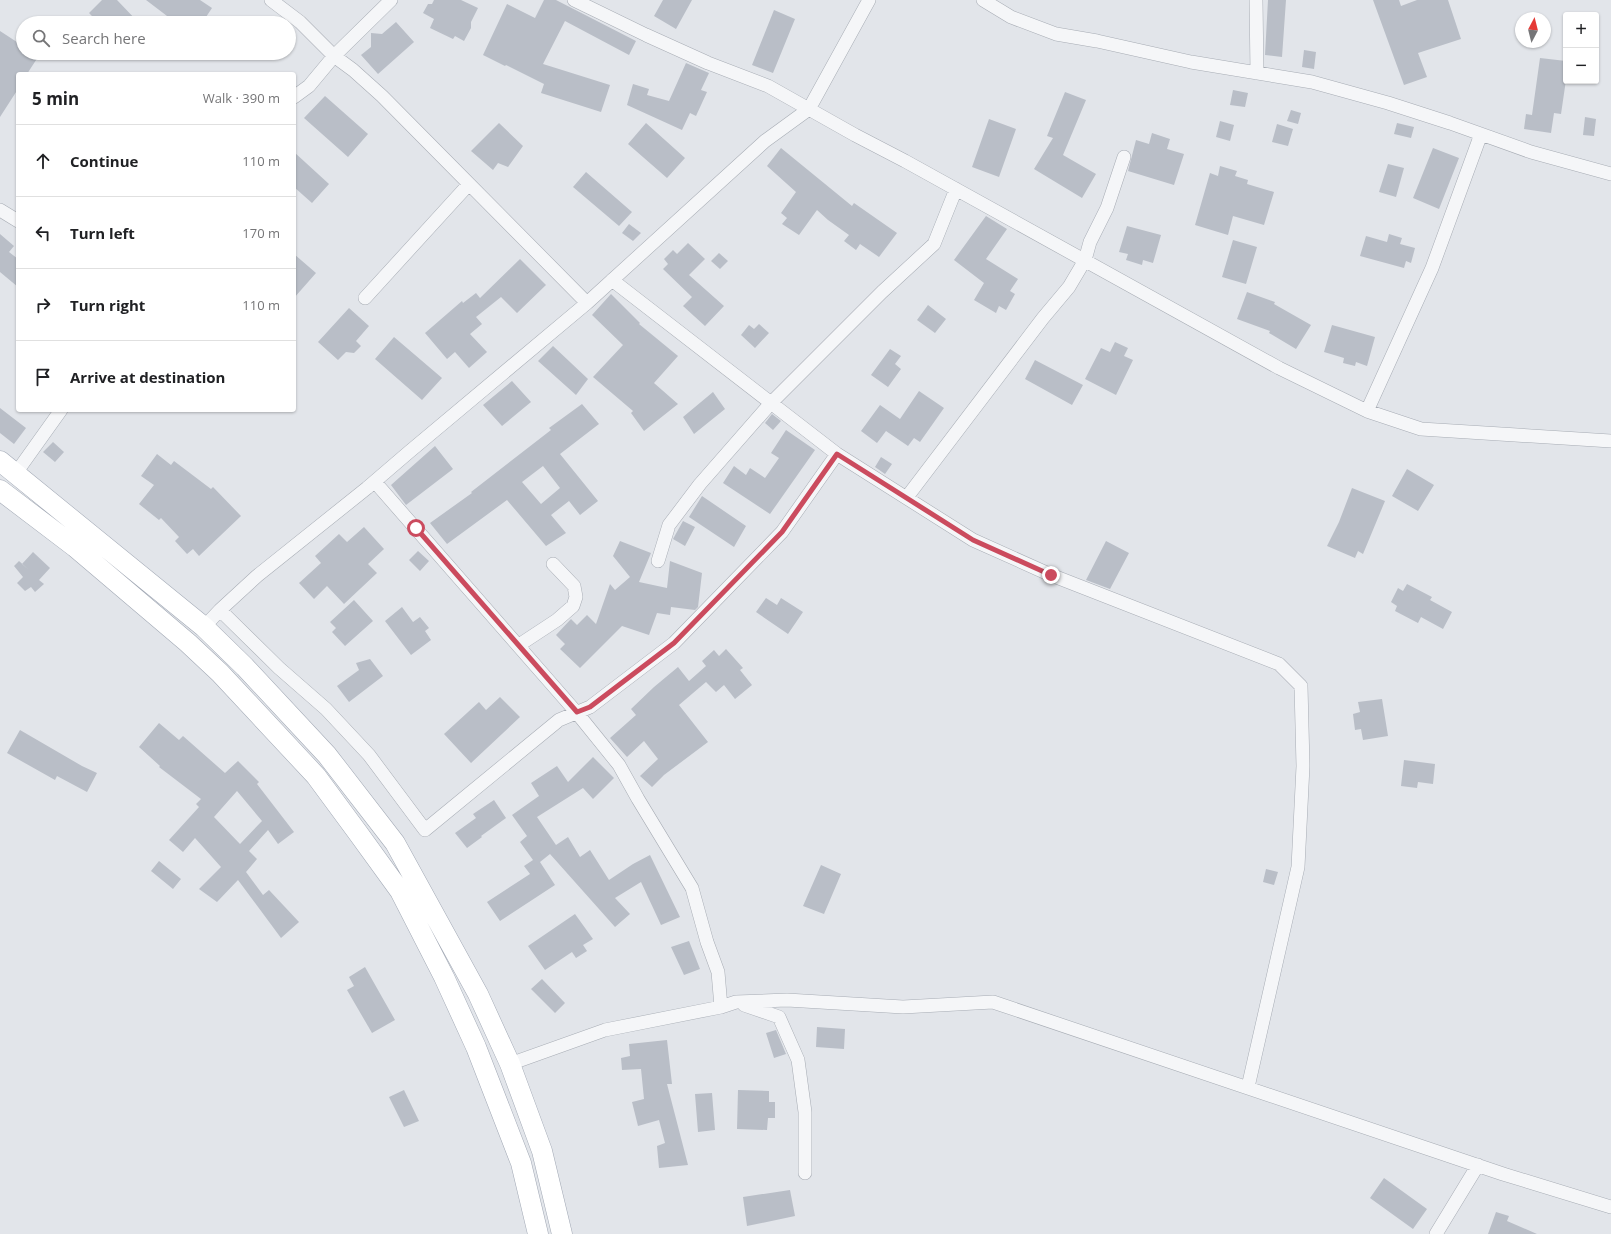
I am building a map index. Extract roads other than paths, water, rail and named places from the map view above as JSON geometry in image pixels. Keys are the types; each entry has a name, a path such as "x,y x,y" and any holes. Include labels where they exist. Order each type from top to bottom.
{"main road":[{"path":"0,461 204,627 245,667 327,755 395,843 478,994 510,1064 542,1151 562,1234"},
{"path":"0,490 75,547 188,643 215,668 316,776 400,891 444,977 476,1048 521,1163 538,1234"}],"street":[{"path":"271,0 292,16"},
{"path":"296,96 309,86 334,56 391,0"},
{"path":"574,0 708,64 768,86 1279,368 1367,411 1421,429 1611,441"},
{"path":"204,627 257,576 375,482 587,303 765,141 809,109 869,0"},
{"path":"983,0 1011,17 1056,34 1097,41 1191,62 1312,82 1388,103 1531,152 1611,174"},
{"path":"1256,0 1257,73"},
{"path":"296,19 334,56 353,70 382,96 587,303"},
{"path":"1367,411 1432,268 1480,134"},
{"path":"907,497 1043,318 1069,287 1085,260 1090,242 1107,208 1124,157"},
{"path":"365,298 469,184"},
{"path":"658,561 669,525 700,484 772,403 882,292 934,244 956,189"},
{"path":"0,210 16,220"},
{"path":"612,280 837,454 973,540 1051,575 1279,664 1301,686 1304,766 1298,867 1248,1087"},
{"path":"16,473 60,412"},
{"path":"220,610 279,668 326,709 369,755 425,830 559,720 590,707 674,643 782,532 837,454"},
{"path":"375,482 577,712 619,765 692,888 707,942 718,972 721,1007"},
{"path":"519,646 557,620 573,606 576,597 574,586 553,564"},
{"path":"510,1064 605,1030 721,1007 736,1002 788,1000 903,1007 993,1002 1478,1165 1611,1207"},
{"path":"736,1002 779,1017 798,1060 804,1112 805,1173"},
{"path":"1436,1234 1478,1165"}]}
